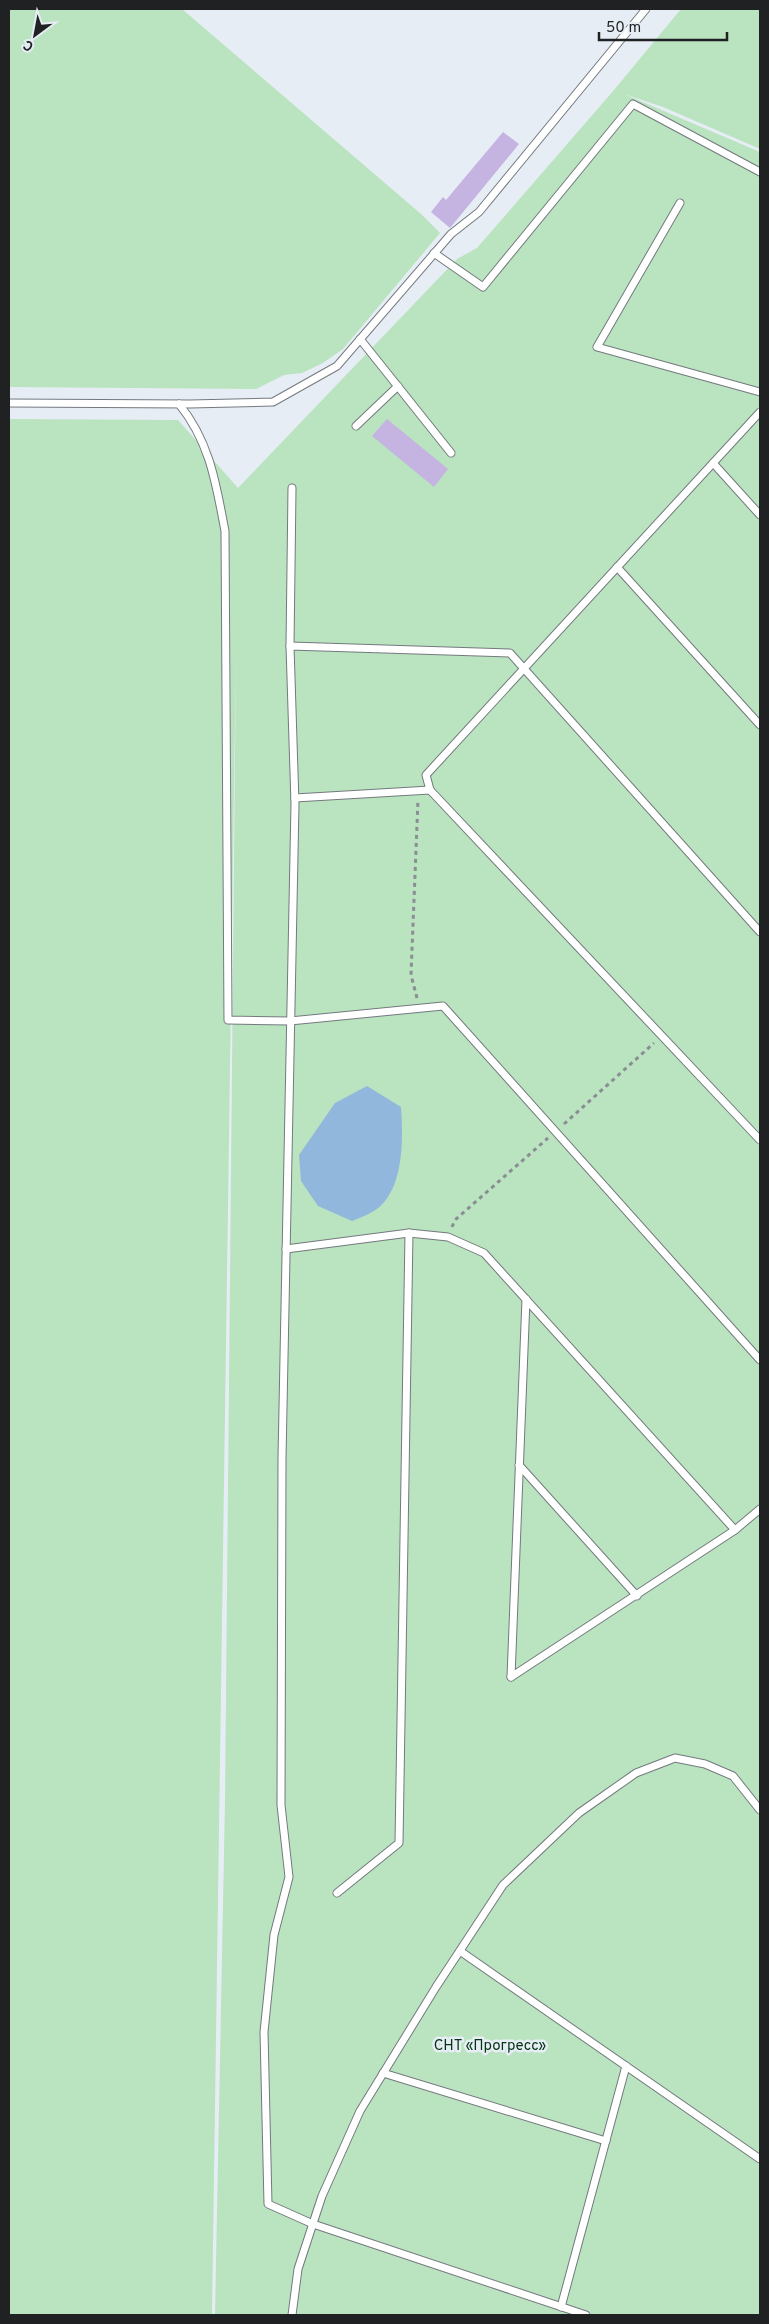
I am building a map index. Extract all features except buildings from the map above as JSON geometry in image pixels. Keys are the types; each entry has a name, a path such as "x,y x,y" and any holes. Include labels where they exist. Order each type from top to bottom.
{"lane":[{"path":"9,403 179,404 272,402 336,366 451,234 479,212 646,9"},
{"path":"434,254 483,287 633,104 760,172"},
{"path":"680,203 597,347 760,392"},
{"path":"360,339 451,453"},
{"path":"356,426 398,386"},
{"path":"179,404 195,423 215,473 224,531 228,1020 290,1021 443,1006 760,1360"},
{"path":"760,412 426,775 430,790 760,1140"},
{"path":"713,463 760,515"},
{"path":"292,488 290,646 295,798 282,1458 281,1805 289,1876 274,1935 264,2032 268,2204 313,2224 586,2315"},
{"path":"617,567 760,724"},
{"path":"290,646 510,653 760,932"},
{"path":"295,798 430,790"},
{"path":"286,1248 409,1233 448,1237 484,1253 735,1530"},
{"path":"337,1893 399,1843 409,1233"},
{"path":"526,1299 511,1677 735,1530 760,1509"},
{"path":"519,1465 637,1596"},
{"path":"292,2315 298,2268 322,2196 360,2111 503,1885 579,1813 636,1773 675,1758 705,1764 733,1776 760,1810"},
{"path":"460,1951 760,2160"},
{"path":"561,2307 626,2066"},
{"path":"384,2073 606,2140"}],"path":[{"path":"418,790 411,975 419,1009"}],"green space":[{"path":"9,9 182,9 421,214 440,233 343,349 323,363 302,373 284,375 256,389 9,387"},
{"name":"СНТ «Прогресс»","path":"681,9 760,9 760,149 663,107 624,94 760,152 760,2315 215,2315 225,1802 236,650 212,2315 9,2315 9,419 178,420 238,488 457,259 477,248 614,90"}],"water":[{"path":"367,1086 401,1107 401,1156 396,1181 382,1205 374,1211 352,1221 318,1206 301,1181 299,1155 335,1103"}]}
